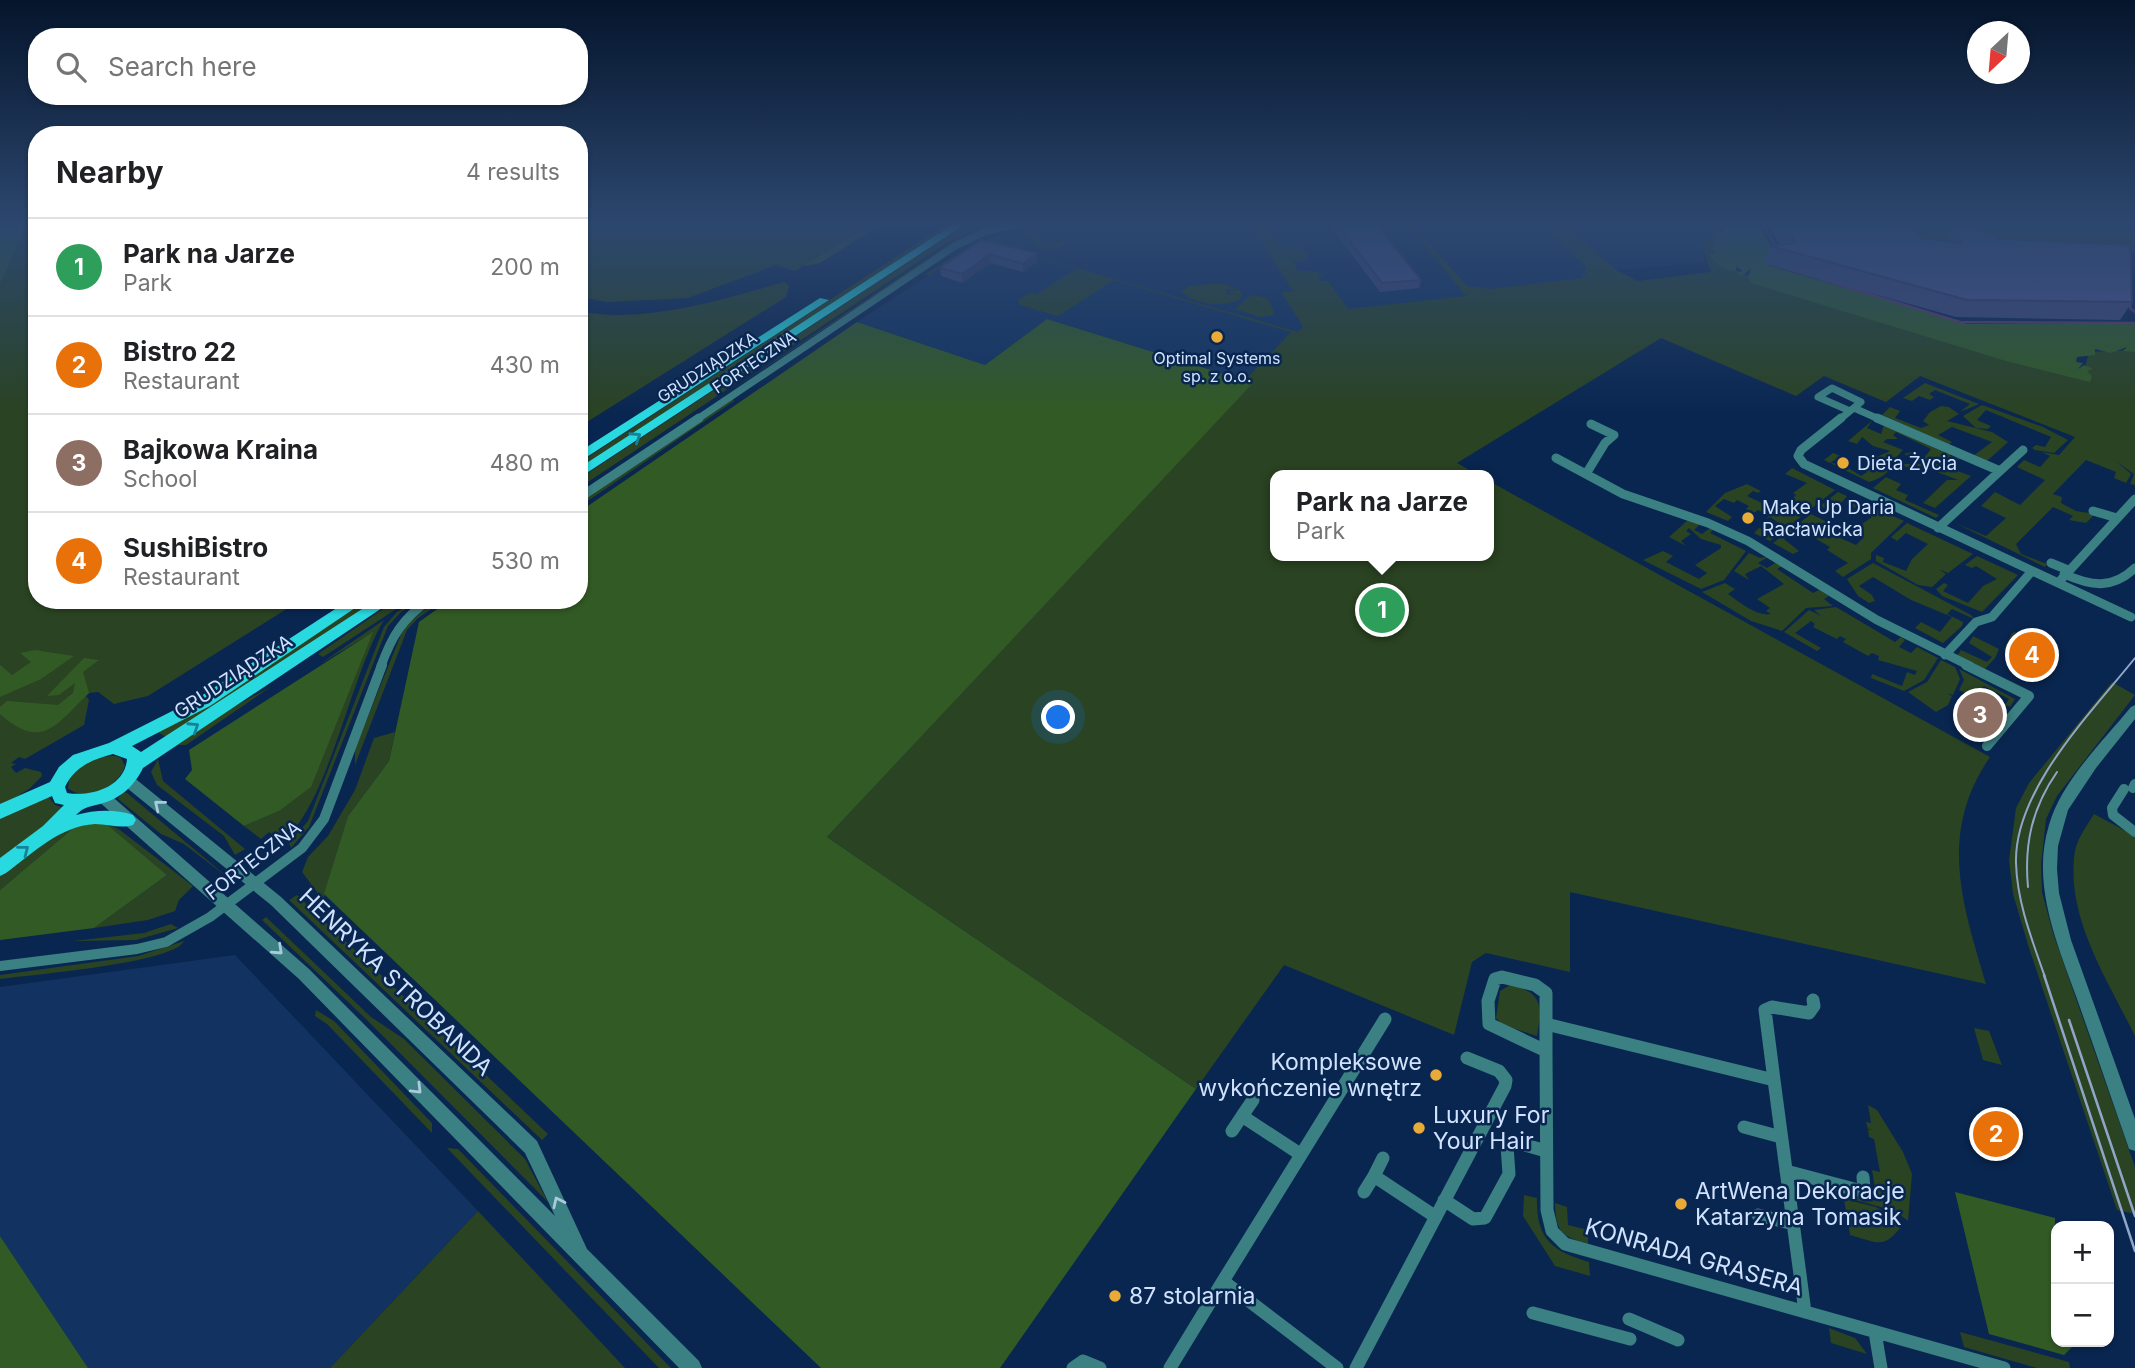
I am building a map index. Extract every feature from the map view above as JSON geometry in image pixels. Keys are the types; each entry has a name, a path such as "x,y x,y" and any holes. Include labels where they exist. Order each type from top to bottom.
{"main road":[{"name":"GRUDZIĄDZKA","path":"588,452 845,287"},
{"name":"GRUDZIĄDZKA","path":"588,468 865,287"},
{"name":"GRUDZIĄDZKA","path":"56,787 66,770 76,762 113,748 204,702 346,609"},
{"name":"GRUDZIĄDZKA","path":"136,763 373,609"},
{"path":"0,812 56,787 61,798 78,802 102,796 127,780 136,763 131,752 113,748"},
{"path":"0,868 48,831 78,802"},
{"path":"48,831 70,821 94,817 127,820"}],"street":[{"name":"FORTECZNA","path":"588,492 894,287"},
{"path":"2000,471 1852,410 1818,397 1832,388 1860,400 1852,410 1801,450 1799,458 1812,470 2134,618"},
{"path":"1586,474 1605,443 1614,435 1591,424"},
{"path":"1938,528 2023,450"},
{"path":"1556,458 1623,494 1708,523 1748,541 1877,620 2029,696 1987,746"},
{"path":"2058,583 2135,499"},
{"path":"2093,511 2117,518"},
{"path":"2051,563 2088,583 2113,585 2122,583 2135,568"},
{"path":"1945,655 1976,622 1992,617 2032,571"},
{"name":"FORTECZNA","path":"0,966 155,945 184,933 302,848 320,827 394,632 416,609"},
{"path":"2135,710 2064,805 2050,843 2051,891 2060,929 2135,1143"},
{"name":"HENRYKA STROBANDA","path":"127,780 255,884 337,957 531,1147 584,1258"},
{"path":"2131,787 2112,808 2113,815 2135,832"},
{"name":"HENRYKA STROBANDA","path":"102,796 304,974 692,1368"},
{"name":"KONRADA GRASERA","path":"1546,1051 1489,1024 1486,1016 1495,979 1502,977 1542,988 1546,993 1548,1224 1560,1241 1579,1250 2004,1368"},
{"path":"1805,1312 1765,1010 1772,1007 1809,1013 1814,1006 1813,1000"},
{"path":"1170,1368 1385,1019"},
{"path":"1546,1024 1774,1080"},
{"path":"1356,1368 1505,1086 1506,1080 1499,1071 1467,1058"},
{"path":"1232,1131 1253,1100"},
{"path":"1242,1116 1300,1154"},
{"path":"1744,1126 1781,1137"},
{"path":"1444,1200 1474,1219 1485,1218 1509,1174 1507,1146 1516,1142 1546,1150"},
{"path":"1364,1192 1383,1158"},
{"path":"1786,1171 1858,1190 1864,1189 1863,1177"},
{"path":"1374,1176 1436,1217"},
{"path":"1758,1214 1794,1224"},
{"path":"1223,1281 1337,1368"},
{"path":"1533,1313 1630,1339"},
{"path":"1629,1319 1678,1340"},
{"path":"1875,1332 1881,1368"},
{"path":"1073,1368 1083,1361 1100,1368"}],"shaded area":[{"path":"911,287 1598,287 1253,383 1047,319 985,365 857,322"},
{"path":"235,955 478,1211 330,1368 88,1368 0,1236 0,987"}],"green space":[{"path":"0,287 28,287 28,609 287,609 148,696 114,704 98,692 89,693 86,696 89,700 84,725 25,759 19,757 11,763 16,764 11,767 16,773 25,768 41,772 42,776 29,789 0,807"},
{"path":"588,287 718,287 688,298 607,302 588,299"},
{"path":"766,287 789,287 786,297 588,421 588,312 629,315 709,302"},
{"path":"850,287 858,287 588,463 588,457"},
{"path":"871,287 881,287 588,482 588,473"},
{"path":"885,287 888,287 731,390"},
{"path":"1048,287 1103,287 1058,316 1020,305 1018,300 1032,292 1037,294"},
{"path":"1137,287 1298,332 1303,326 1281,292 1293,291 1290,287 1332,287 1348,309 1466,296 1459,287 1489,289 1780,287 2083,376 2089,352 2135,350 2135,485 2130,484 2134,474 2117,462 2131,474 2126,483 2114,478 2116,472 2086,460 2053,494 2062,497 2061,503 2076,511 2095,514 2086,523 2069,520 2073,516 2053,507 2016,544 2021,554 2047,564 2045,567 1955,523 1986,536 2006,518 1981,506 1995,492 2020,505 2045,480 2017,467 2024,460 2040,467 2050,456 2042,452 2059,455 2075,437 1920,376 1886,402 1824,376 1796,396 1661,338 1457,463 1469,470 1270,470 1270,561 1494,561 1494,484 1990,757 1974,785 1964,813 1959,869 1969,925 1986,984 1570,892 1570,972 1486,953 1472,962 1454,1035 1284,965 1196,1089 827,837 1252,383 1245,380 1291,332"},
{"path":"1188,287 1232,287 1238,289 1226,290 1228,295 1231,294 1229,291 1240,290 1242,295 1239,300 1225,304 1208,303 1193,299 1181,291"},
{"path":"1764,287 1842,287 1967,324 2135,324 2135,352 2123,351 2127,347 2111,353 2095,349 2095,355 2077,357 2076,362 2083,363 2078,369 2084,365 2093,369 2087,371 2092,376 2090,382 2006,361"},
{"path":"1251,295 1267,298 1274,311 1273,315 1260,317 1235,309"},
{"path":"1047,319 1253,383 827,837 1196,1089 1000,1368 821,1368 324,894 348,816 389,761 419,622 437,609 588,609 588,506 857,322 985,365"},
{"path":"1925,383 1979,404 1960,412 1970,404 1935,390 1929,394 1934,397 1930,400 1919,396 1912,401 1903,398"},
{"path":"733,399 734,401 588,501 588,497"},
{"path":"1982,405 2043,427 2068,440 2054,453 2035,450 2032,448 2036,445 2045,447 2051,437 1986,410 1977,420 1991,426 1988,429 1976,428 1963,416"},
{"path":"1941,406 1949,407 1959,414 1947,421 1992,432 2008,442 1987,461 1973,456 1992,442 1952,427 1938,435 1952,442 1949,445 1882,415 1890,407 1900,411 1895,418 1921,428 1929,425 1923,421 1930,412"},
{"path":"1873,420 1867,428 1881,434 1884,425 1952,454 1949,456 1961,458 1939,462 1911,457 1904,454 1911,452 1924,458 1931,449 1896,432 1893,435 1898,439 1887,439 1883,442 1903,450 1887,472 1877,479 1869,482 1830,463 1842,464 1861,476 1867,472 1863,469 1869,469 1876,463 1870,460 1890,451 1873,446 1862,437 1857,444 1848,441"},
{"path":"1833,453 1841,456 1830,463 1824,460"},
{"path":"1900,464 1938,464 1971,476 1935,508 1923,503 1947,480 1958,480 1922,466 1916,471"},
{"path":"1792,468 1835,490 1770,541 1754,533 1759,528 1770,532 1779,523 1770,517 1766,519 1770,515 1746,509 1749,506 1737,500 1734,503 1724,499 1715,506 1732,517 1728,521 1706,512 1725,493 1747,484 1761,491 1753,491 1747,496 1764,504 1786,511 1798,505 1790,501 1796,495 1793,493 1807,483 1785,474"},
{"path":"1886,477 1901,484 1896,490 1908,495 1905,500 1939,515 1936,518 1873,488"},
{"path":"1838,492 1847,496 1834,510 1835,513 1820,506"},
{"path":"1858,500 1904,521 1871,553 1871,559 1843,577 1835,571 1848,563 1827,550 1830,547 1797,528 1784,539 1799,551 1793,554 1773,543 1811,514 1829,523 1820,529 1856,545 1863,538 1852,531 1872,517 1843,501 1852,505"},
{"path":"1688,520 1700,524 1694,530 1702,534 1710,528 1714,529 1710,533 1746,551 1724,580 1701,589 1643,560 1663,551 1673,556 1666,562 1699,579 1707,573 1695,565 1721,548 1721,545 1701,539 1689,528 1686,531 1691,534 1681,541 1686,546 1669,537"},
{"path":"1907,523 1973,554 1948,573 1939,569 1946,574 1932,587 1918,585 1876,561 1876,555 1884,558 1883,562 1906,571 1912,559 1928,544 1906,533 1897,541 1891,537"},
{"path":"1749,553 1760,558 1768,557 1758,563 1767,568 1777,562 1782,566 1777,569 1813,593 1819,590 1829,596 1824,599 1833,606 1806,608 1782,631 1751,621 1702,592 1725,583 1735,589 1728,594 1744,605 1760,613 1771,614 1766,611 1770,608 1757,599 1784,584 1761,566 1745,574 1749,580 1734,571"},
{"path":"1977,556 2018,575 1982,612 1942,596 1936,589 1944,583 1948,585 1943,591 1968,603 1983,586 1997,579 1976,566 1972,568 1965,565"},
{"path":"1873,563 1974,619 1952,609 1947,614 1963,622 1962,626 1943,643 1915,628 1921,622 1940,632 1952,617 1911,600 1873,577 1859,586 1872,595 1875,601 1869,603 1858,596 1847,579"},
{"path":"1836,607 1895,642 1901,637 1905,640 1899,647 1911,653 1917,647 1938,658 1924,680 1904,691 1871,678 1872,674 1902,686 1907,672 1915,675 1917,671 1878,660 1879,656 1872,653 1868,656 1843,642 1846,639 1840,636 1837,639 1813,627 1815,624 1811,621 1795,633 1821,648 1817,651 1784,632 1809,610 1821,616 1814,610"},
{"path":"354,609 366,609 169,739 158,732 193,714"},
{"path":"383,609 396,609 323,657 318,654"},
{"path":"406,609 388,626 309,827 291,848 289,843 308,821 384,627 397,612"},
{"path":"425,609 431,609 407,630 355,765 355,749 404,627"},
{"path":"384,620 360,673 313,799 298,824 282,842 269,832 261,839 244,826 279,811 372,633 320,664"},
{"path":"373,632 311,787 279,811 244,826 185,779 192,770 189,750"},
{"path":"2015,632 2056,653 2049,653 2053,657 2048,663 2044,661 2048,655 2021,642 2011,654 2004,649"},
{"path":"1973,636 1999,649 1984,670 1957,656 1961,650 1987,662 1992,657 1969,643"},
{"path":"35,650 74,656 41,679 0,697 0,665 12,675 31,662 20,653"},
{"path":"84,658 99,660 83,672 89,693 58,723 38,732 27,731 0,714 0,707 7,701 58,705 73,693 75,683 59,695 47,696"},
{"path":"1941,660 1955,667 1960,679 1953,695 1947,693 1952,696 1948,705 1936,712 1908,692 1927,682"},
{"path":"1959,669 2015,699 2010,707 2005,705 2009,699 1984,686 1973,697 1959,690 1964,680"},
{"path":"2112,682 2135,695 2057,796 2046,819 2041,865 2042,892 2053,933 2135,1167 2135,1214 2117,1210 2029,948 2013,894 2009,860 2016,808 2029,783"},
{"path":"272,686 186,745 177,745 230,709"},
{"path":"395,732 389,761 348,816 323,900 302,872 308,857 328,836 355,790 374,738"},
{"path":"102,757 121,758 125,766 109,786 84,794 68,788 69,779 83,765"},
{"path":"158,759 163,781 245,849 235,855 224,836 157,785 151,772"},
{"path":"122,792 127,793 231,880 184,844 161,834 118,799"},
{"path":"47,795 55,805 67,809 0,860 0,817"},
{"path":"2094,814 2135,836 2135,1036 2092,950 2077,905 2074,881 2076,846"},
{"path":"103,821 120,830 193,886 179,900 175,911 148,920 94,928 167,875"},
{"path":"103,821 167,875 94,928 0,940 0,890 78,824"},
{"path":"78,824 0,890 0,875 53,835"},
{"path":"297,895 548,1134 542,1140 289,900"},
{"path":"266,917 371,1017 404,1039 525,1159 548,1202 367,1020 262,920"},
{"path":"171,924 178,928 136,940 73,941 144,933"},
{"path":"184,941 175,949 129,962 0,979 0,975 138,956"},
{"path":"1510,985 1529,992 1538,1002 1540,1016 1537,1036 1503,1025 1496,1018 1500,991"},
{"path":"316,1010 334,1021 432,1123 432,1133 327,1024 315,1016"},
{"path":"1974,1028 1989,1031 2002,1065 1983,1060"},
{"path":"1868,1105 1877,1110 1903,1152 1912,1174 1908,1221 1895,1211 1819,1190 1817,1186 1877,1201 1872,1170 1880,1172 1874,1139 1869,1137 1868,1130 1872,1130 1868,1129 1866,1122 1871,1123"},
{"path":"447,1148 458,1149 671,1368 659,1368"},
{"path":"1955,1192 2055,1218 2055,1221 2051,1221 2051,1347 2072,1347 2064,1355 1989,1334"},
{"path":"1524,1195 1537,1198 1540,1224 1549,1241 1565,1253 1589,1262 1590,1276 1555,1266 1523,1216"},
{"path":"1844,1199 1876,1207 1903,1224 1886,1241 1875,1242 1850,1235"},
{"path":"1555,1203 1567,1207 1568,1225 1588,1230 1588,1244 1562,1231 1557,1221"},
{"path":"478,1211 625,1368 330,1368"},
{"path":"0,1236 88,1368 0,1368"},
{"path":"1829,1328 1855,1338 1867,1354 1831,1343"},
{"path":"1960,1332 2069,1362 2070,1368 2037,1368 1964,1347"}],"building":[{"path":"1919,287 2131,287 2132,302 1967,300"}],"waterway":[{"path":"1846,287 1960,322 2135,323"},
{"path":"2131,299 2130,308 2135,312"}],"tram line":[{"path":"2045,977 2019,892 2016,863 2019,835 2028,808 2058,754 2135,658"},
{"path":"2028,887 2027,856 2032,827 2041,799 2057,772"},
{"path":"2044,975 2135,1251"},
{"path":"2069,1020 2135,1216"}],"place":[{"name":"Optimal Systems sp. z o.o.","path":"1217,337"},
{"name":"Dieta Życia","path":"1843,463"},
{"name":"Make Up Daria Racławicka","path":"1748,518"},
{"name":"Park na Jarze","path":"1382,610"},
{"name":"SushiBistro","path":"2032,655"},
{"name":"Bajkowa Kraina","path":"1980,715"},
{"name":"Kompleksowe wykończenie wnętrz","path":"1436,1075"},
{"name":"Luxury For Your Hair","path":"1419,1128"},
{"name":"Bistro 22","path":"1996,1134"},
{"name":"ArtWena Dekoracje Katarzyna Tomasik","path":"1681,1204"},
{"name":"87 stolarnia","path":"1115,1296"}]}
